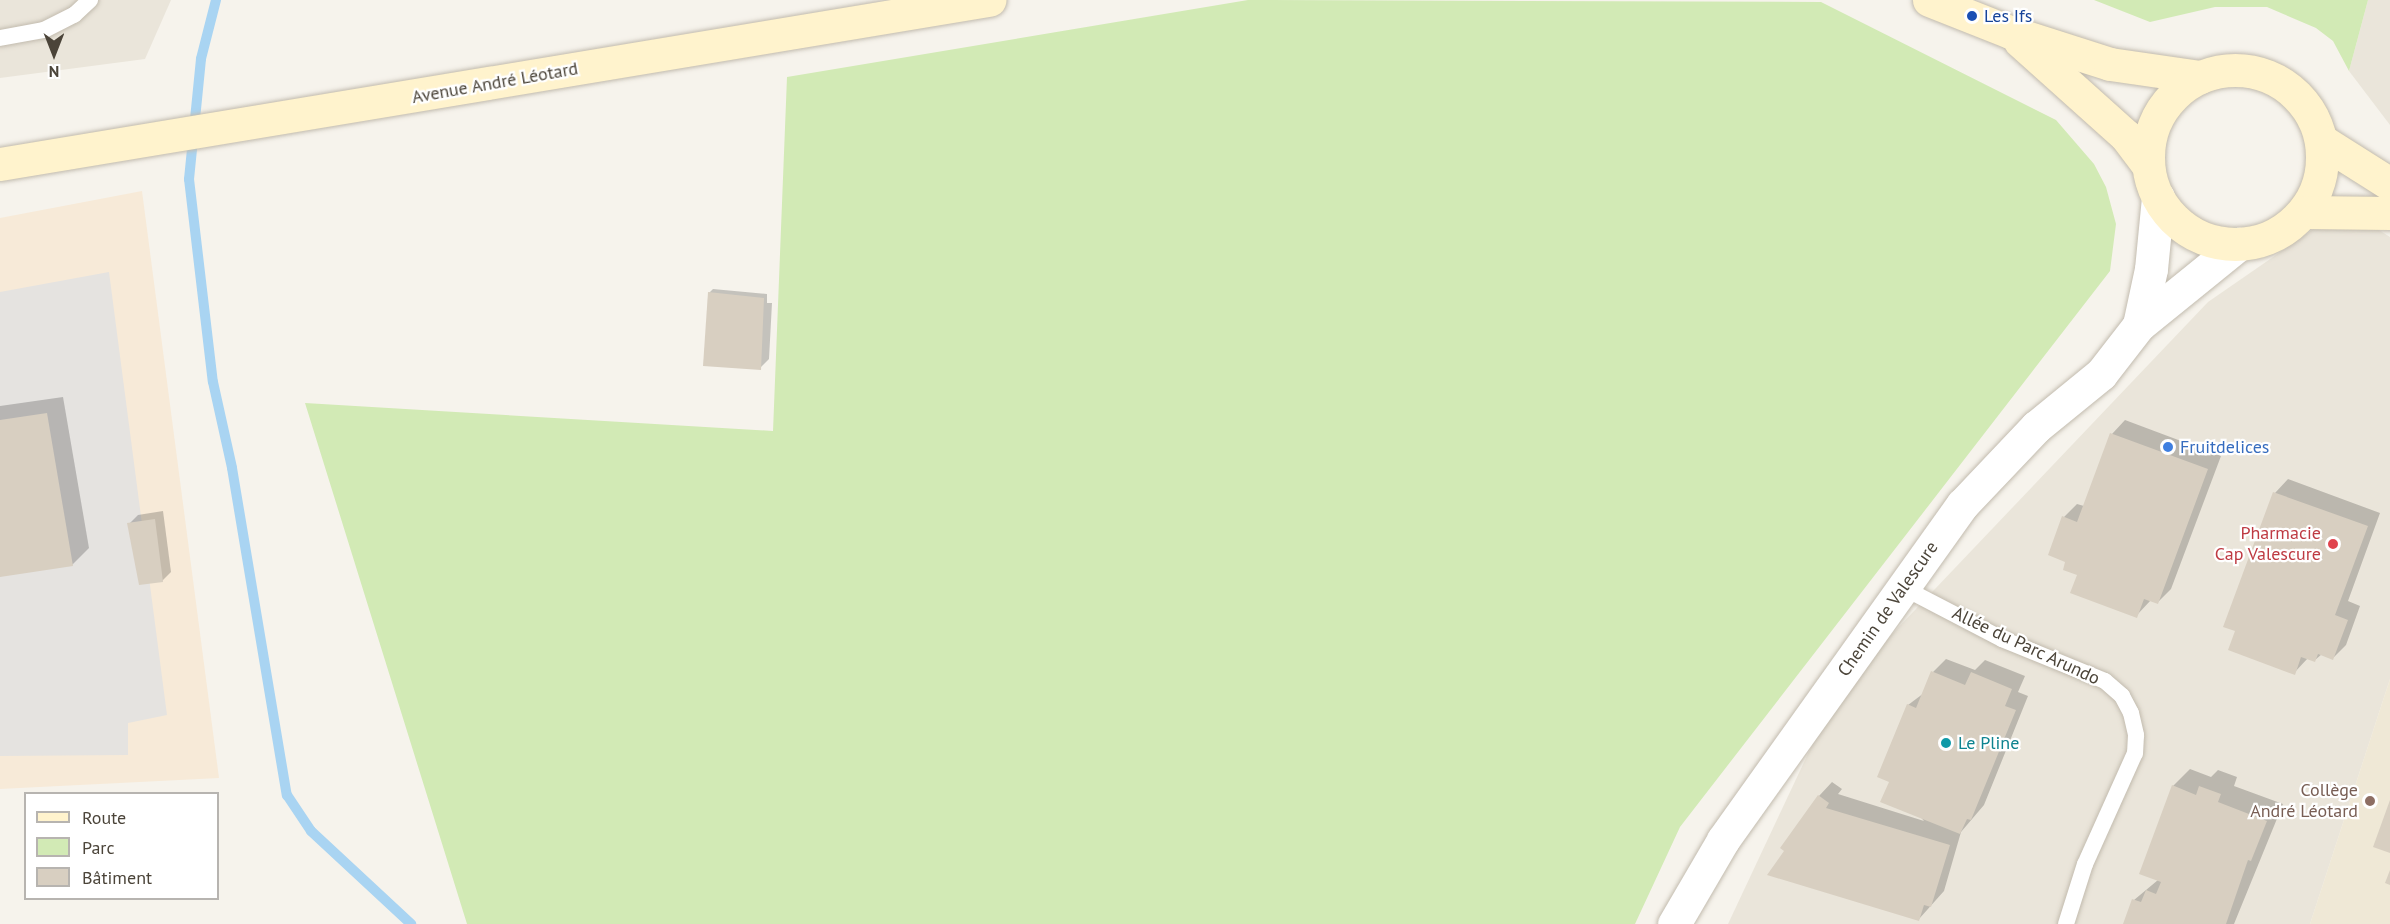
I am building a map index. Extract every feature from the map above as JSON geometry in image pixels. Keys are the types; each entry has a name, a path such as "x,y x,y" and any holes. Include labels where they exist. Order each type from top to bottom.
{"main road":[{"name":"Avenue André Léotard","path":"0,164 989,0"},
{"path":"1929,0 2010,32 2110,64 2200,78 2244,71 2286,86 2303,101 2322,141 2323,166 2317,190 2304,212 2286,229 2264,240 2239,244 2214,242 2192,233 2172,218 2157,197 2148,165 2126,136 2010,32"},
{"path":"2148,165 2155,122 2182,88 2200,78"},
{"path":"2322,141 2390,184"},
{"path":"2304,212 2390,213"}],"street":[{"name":"Chemin de Valescure","path":"2139,325 2151,269 2157,197"},
{"name":"Chemin de Valescure","path":"1674,924 1723,840 1962,505 2036,427 2101,374 2139,325 2239,244"}],"lane":[{"path":"0,38 44,30 74,15 90,0"},
{"name":"Allée du Parc Arundo","path":"1902,587 2002,639 2105,681 2122,696 2131,713 2136,735 2135,753 2085,864 2066,924"}],"shaded area":[{"path":"0,0 171,0 145,59 0,78"},
{"path":"2368,0 2390,0 2390,125 2349,71"},
{"path":"142,191 219,778 0,789 0,218"},
{"path":"2344,208 2390,237 2390,679 2310,924 1728,924 1837,692 2208,302"},
{"path":"109,272 167,715 128,723 128,755 0,756 0,292"},
{"name":"Collège André Léotard","path":"2390,679 2390,924 2310,924"}],"green space":[{"path":"1248,0 1821,2 2056,120 2094,164 2106,187 2116,224 2110,271 1680,827 1635,924 467,924 305,403 773,431 787,77"},
{"path":"2094,0 2368,0 2349,71 2333,41 2316,28 2267,7 2215,7 2150,22"}],"building":[{"path":"708,292 764,298 761,370 703,366"},
{"path":"47,413 73,566 0,577 0,420"},
{"path":"2110,433 2208,469 2158,604 2144,599 2137,618 2070,593 2077,575 2063,570 2065,562 2048,555 2062,516 2077,522"},
{"path":"2273,492 2368,526 2335,615 2348,620 2333,660 2318,654 2315,662 2301,657 2295,675 2228,650 2235,631 2223,627"},
{"path":"155,519 163,582 139,585 127,523"},
{"name":"Le Pline","path":"1931,671 1965,685 1971,672 2012,689 2005,706 2016,710 1971,820 1967,819 1960,834 1880,802 1889,782 1877,777 1907,704 1916,708"},
{"path":"2172,785 2196,795 2199,786 2221,794 2218,802 2267,821 2251,861 2248,860 2226,924 2123,924 2132,899 2141,902 2146,890 2156,894 2161,882 2139,874"},
{"path":"1818,795 1829,803 1826,808 1950,845 1931,907 1924,905 1919,921 1767,875 1784,851 1780,848"},
{"path":"2390,800 2390,853 2373,847"},
{"path":"2390,870 2390,885 2385,883"}],"waterway":[{"path":"216,0 201,59 189,179 213,382 232,468 287,795 311,831 411,924"}],"place":[{"name":"Les Ifs","path":"1972,16"},
{"name":"Fruitdelices","path":"2168,447"},
{"name":"Pharmacie Cap Valescure","path":"2333,544"},
{"name":"Le Pline","path":"1946,743"},
{"name":"Collège André Léotard","path":"2370,801"}]}
